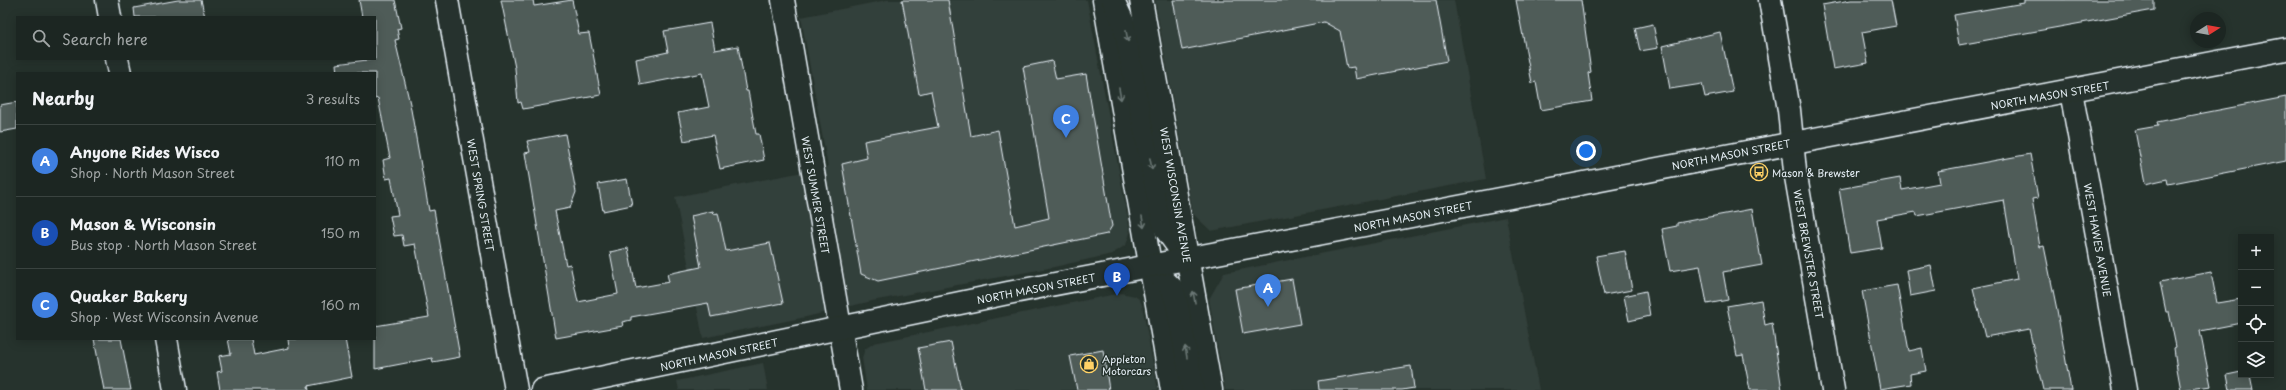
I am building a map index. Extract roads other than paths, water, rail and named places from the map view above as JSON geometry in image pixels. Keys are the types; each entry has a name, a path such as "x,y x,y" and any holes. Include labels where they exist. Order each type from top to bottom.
{"main road":[{"path":"107,0 110,16"},
{"name":"WEST SPRING STREET","path":"447,0 516,390"},
{"name":"WEST SUMMER STREET","path":"783,0 839,329 851,390"},
{"path":"1104,0 1172,390"},
{"path":"1113,0 1124,24 1162,218 1166,230 1187,259"},
{"name":"WEST WISCONSIN AVENUE","path":"1141,0 1211,390"},
{"name":"WEST BREWSTER STREET","path":"1770,0 1789,110 1795,171 1833,390"},
{"name":"NORTH MASON STREET","path":"542,390 1150,266 2286,49"},
{"path":"117,60 120,72"},
{"name":"WEST HAWES AVENUE","path":"2071,91 2125,390"},
{"path":"1150,266 1172,288 1177,304 1193,390"},
{"path":"166,340 175,390"}],"place":[{"name":"Quaker Bakery","path":"1066,138"},
{"name":"Mason & Brewster","path":"1759,172"},
{"name":"Mason & Wisconsin","path":"1117,296"},
{"name":"Anyone Rides Wisco","path":"1268,307"},
{"name":"Appleton Motorcars","path":"1089,364"}]}
